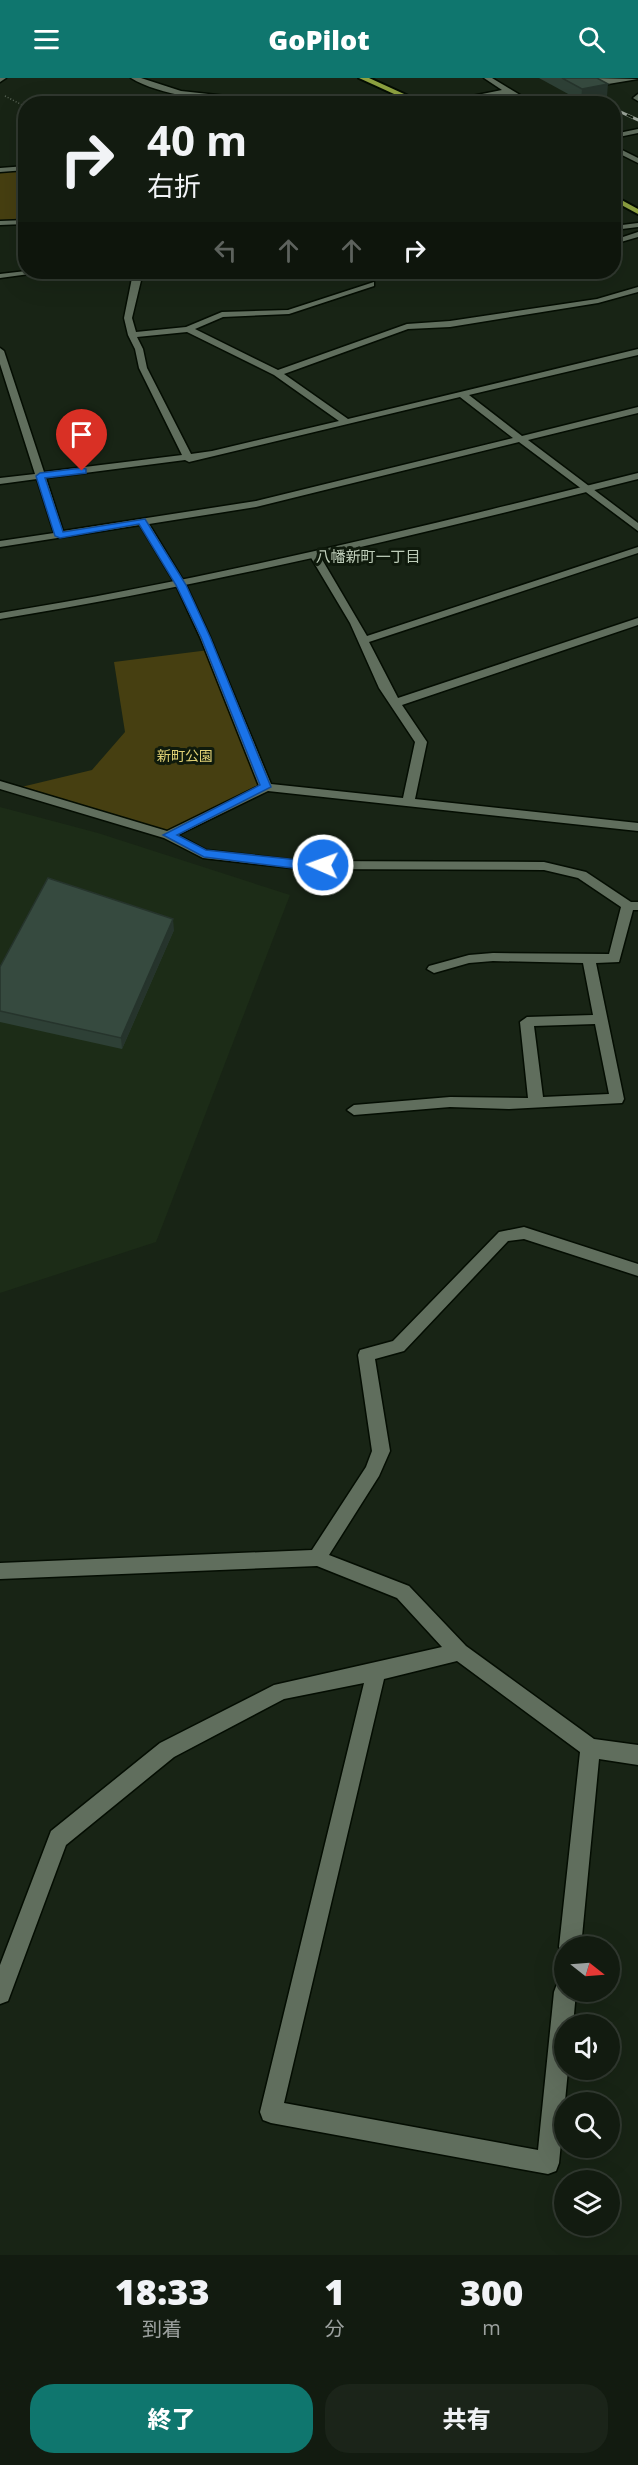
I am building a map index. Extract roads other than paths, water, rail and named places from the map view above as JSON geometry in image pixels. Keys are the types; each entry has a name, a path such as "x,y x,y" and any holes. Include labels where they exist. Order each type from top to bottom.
{"highway":[{"path":"363,78 407,96"},
{"path":"621,202 638,212"}],"street":[{"path":"134,78 180,93 212,96"},
{"path":"487,78 517,96"},
{"path":"591,78 608,82 632,79"},
{"path":"480,96 508,91"},
{"path":"621,135 638,131"},
{"path":"621,152 638,161"},
{"path":"0,170 18,169"},
{"path":"0,223 18,222"},
{"path":"621,227 638,225"},
{"path":"621,240 638,234"},
{"path":"0,276 18,274"},
{"path":"136,279 128,318 132,334 139,349 143,368 189,459"},
{"path":"132,334 188,329 222,315 288,312 371,284"},
{"path":"277,373 407,327 450,324 598,301 638,289"},
{"path":"188,329 277,373 347,422"},
{"path":"0,351 60,536"},
{"path":"0,481 189,459 638,352"},
{"path":"463,395 519,440 638,528"},
{"path":"0,544 256,504 638,410"},
{"path":"0,616 181,585 315,556 424,531 638,476"},
{"path":"142,521 181,585 206,637 266,787"},
{"path":"363,641 638,550"},
{"path":"315,556 356,623 385,688 421,742 408,802"},
{"path":"395,703 638,621"},
{"path":"0,785 168,835 204,854 301,865 544,866 582,875 633,906 614,959 493,957 469,960 434,969"},
{"path":"168,835 266,787 638,827"},
{"path":"354,1110 450,1102 536,1103 618,1099 589,960"},
{"path":"536,1103 527,1022 602,1019"},
{"path":"317,1558 373,1471 381,1451 366,1355 398,1346 504,1236 524,1233 638,1270"},
{"path":"0,1571 317,1558 404,1592 459,1652 590,1748 638,1755"},
{"path":"0,1993 58,1838 167,1750 281,1691 459,1652"},
{"path":"376,1672 271,2112 548,2163 564,2002"},
{"path":"571,1936 590,1748"}],"railway":[{"path":"549,78 586,96"},
{"path":"621,112 638,120"}],"district":[{"name":"八幡新町一丁目","path":"368,557"}],"park label":[{"name":"新町公園","path":"185,756"}]}
